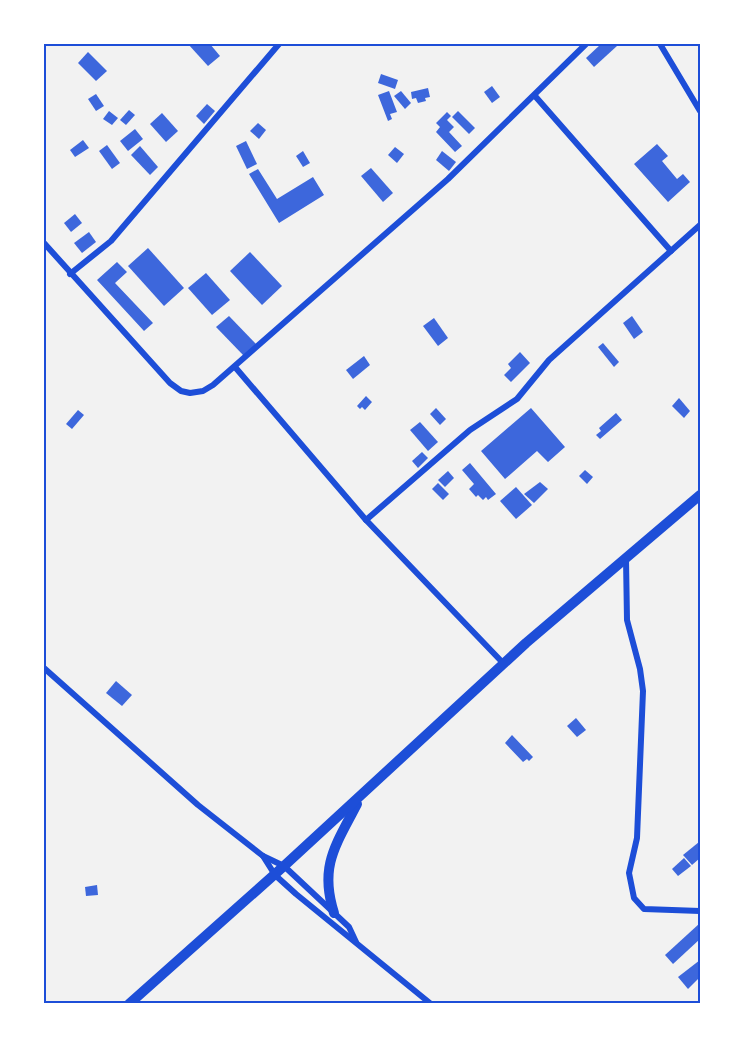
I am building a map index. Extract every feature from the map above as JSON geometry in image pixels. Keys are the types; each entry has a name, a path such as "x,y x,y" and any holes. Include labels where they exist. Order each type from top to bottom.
{"highway":[{"path":"129,1004 285,866 626,555 700,495"},
{"path":"334,913 327,889 329,861 360,798"}],"street":[{"path":"70,274 111,242 279,44"},
{"path":"44,243 170,383 181,391 203,391 234,368 440,187 586,44"},
{"path":"660,44 700,111"},
{"path":"535,96 672,251"},
{"path":"366,520 470,430 517,399 549,360 700,225"},
{"path":"234,368 366,520 504,664"},
{"path":"626,555 627,620 640,669 643,691 637,838 629,883 638,904 644,909 700,911"},
{"path":"44,668 198,805 263,856 285,866 349,927 356,942"},
{"path":"263,856 275,875 343,934 356,942 431,1004"}],"building":[{"path":"188,44 210,44 220,56 208,66"},
{"path":"601,44 617,46 594,67 586,58"},
{"path":"88,52 107,71 96,81 78,63"},
{"path":"381,74 398,80 395,89 378,83"},
{"path":"492,86 500,97 492,103 484,92"},
{"path":"428,88 430,97 425,98 426,101 418,103 416,98 412,99 411,92"},
{"path":"389,91 397,112 390,114 392,119 388,121 378,95"},
{"path":"401,91 411,103 405,109 394,96"},
{"path":"96,94 104,106 96,111 88,99"},
{"path":"207,104 215,111 204,124 196,116"},
{"path":"129,110 135,115 126,125 120,120"},
{"path":"109,111 118,118 112,125 103,119"},
{"path":"458,111 475,128 469,134 452,117"},
{"path":"447,112 451,116 447,120 454,127 449,132 462,146 455,152 436,132 440,127 436,123"},
{"path":"162,113 178,131 166,142 150,124"},
{"path":"258,123 266,130 259,139 250,131"},
{"path":"135,129 143,139 128,151 120,141"},
{"path":"83,140 89,148 75,157 70,150"},
{"path":"246,141 257,164 247,169 236,146"},
{"path":"657,144 668,156 662,161 677,179 683,174 690,182 668,202 634,164"},
{"path":"107,145 120,163 112,169 99,151"},
{"path":"140,146 158,167 150,175 131,155"},
{"path":"395,147 404,154 397,163 388,155"},
{"path":"303,151 310,163 303,167 296,156"},
{"path":"442,151 456,162 449,171 436,160"},
{"path":"371,168 393,193 383,202 361,176"},
{"path":"258,169 277,199 313,177 324,195 279,223 249,174"},
{"path":"75,214 82,223 71,232 64,223"},
{"path":"89,232 96,242 82,253 74,243"},
{"path":"148,248 184,288 164,306 128,266"},
{"path":"250,252 282,286 262,305 230,271"},
{"path":"117,262 127,272 115,283 153,323 144,331 97,280"},
{"path":"206,273 230,300 212,315 188,288"},
{"path":"229,316 256,344 244,356 216,327"},
{"path":"632,316 643,332 634,339 623,323"},
{"path":"434,318 448,338 438,346 423,326"},
{"path":"603,343 619,362 614,367 598,347"},
{"path":"520,352 530,363 511,382 504,375 511,368 508,364"},
{"path":"364,356 370,365 353,379 346,370"},
{"path":"366,396 372,402 365,410 362,407 360,409 357,406"},
{"path":"679,398 690,411 684,418 672,406"},
{"path":"436,408 446,419 440,425 430,414"},
{"path":"531,408 565,447 548,462 537,451 505,479 481,451"},
{"path":"78,410 84,415 72,429 66,424"},
{"path":"616,413 622,420 600,439 596,435 601,431 599,428"},
{"path":"420,422 438,442 428,451 410,430"},
{"path":"422,452 428,458 418,468 412,461"},
{"path":"470,463 496,494 488,500 486,497 483,500 478,495 476,497 469,489 474,484 462,470"},
{"path":"585,470 593,477 587,484 579,476"},
{"path":"448,471 454,478 445,487 438,480"},
{"path":"540,482 548,489 534,503 524,494"},
{"path":"438,483 449,494 443,500 432,489"},
{"path":"516,487 532,505 516,519 500,501"},
{"path":"116,681 132,695 122,706 106,693"},
{"path":"576,718 586,730 577,737 567,726"},
{"path":"512,735 533,757 529,761 527,759 523,762 505,743"},
{"path":"699,842 700,858 692,865 683,855"},
{"path":"684,858 691,866 678,876 672,869"},
{"path":"97,885 98,895 86,896 85,887"},
{"path":"700,923 700,939 673,964 665,955"},
{"path":"700,960 700,977 688,989 678,977"}]}
